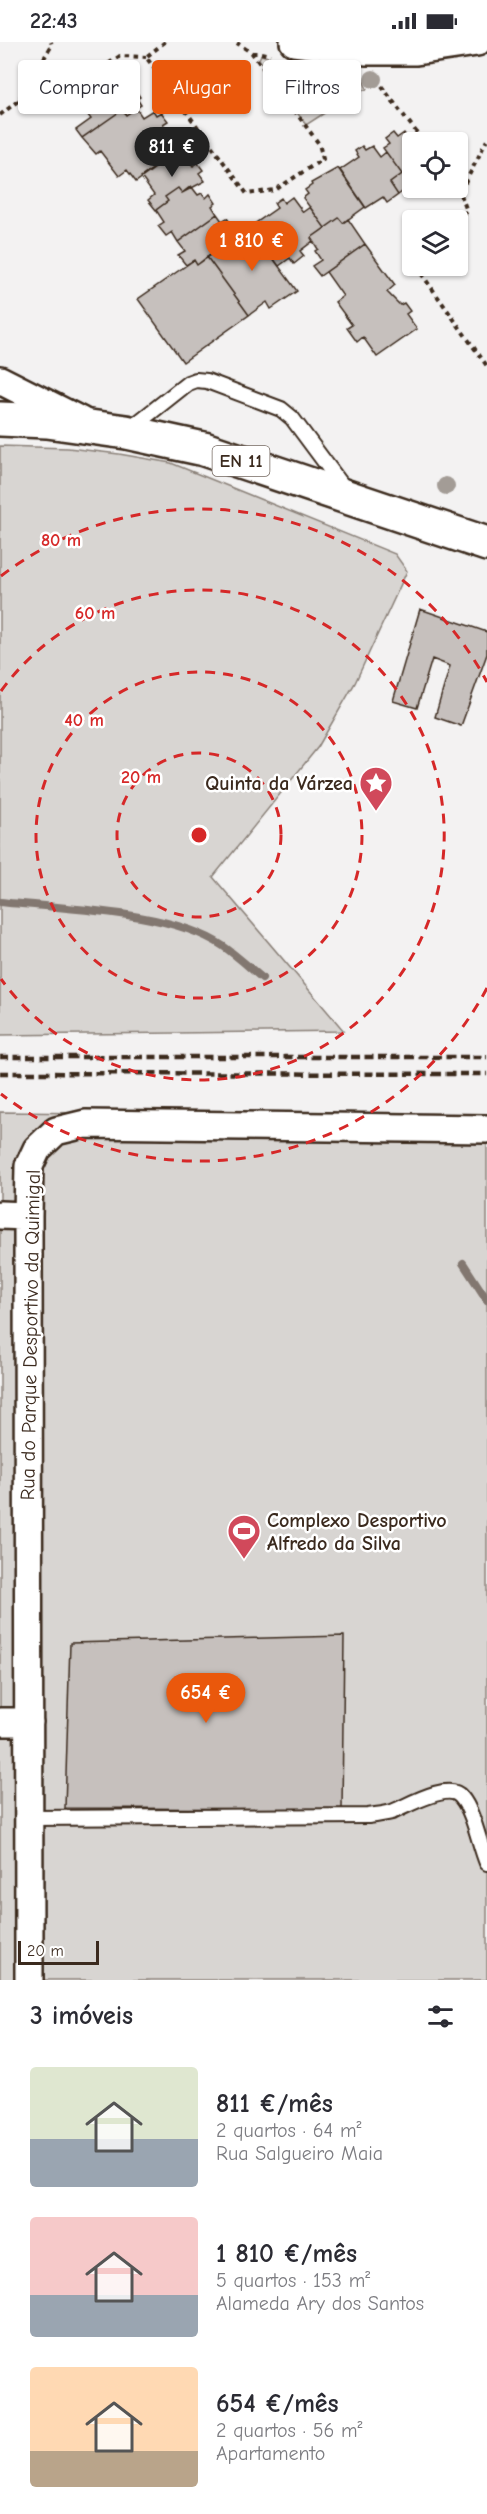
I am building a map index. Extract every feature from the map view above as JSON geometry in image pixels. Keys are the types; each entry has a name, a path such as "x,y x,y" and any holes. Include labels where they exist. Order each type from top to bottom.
{"main road":[{"name":"EN 11","path":"0,419 47,421 92,427 204,449 487,544"}],"street":[{"path":"301,43 367,51 477,42"},
{"path":"0,380 92,427"},
{"name":"Rua do Parque Desportivo da Quimigal","path":"29,1980 28,1216 29,1166 37,1149 56,1131 85,1124 487,1130"},
{"path":"0,1215 28,1216"},
{"path":"0,1722 29,1722"}],"lane":[{"path":"126,432 189,383 196,380 207,381 281,409 292,418 353,500"},
{"path":"29,1818 368,1816 388,1813 435,1793 451,1791 460,1795 468,1810 487,1863"}],"path":[{"path":"43,60 52,45 51,42"},
{"path":"114,60 120,56 146,57 165,42"},
{"path":"146,57 247,194 275,190 323,159 319,144 252,53 237,43"},
{"path":"373,76 416,132"},
{"path":"0,115 18,101"},
{"path":"468,174 487,141"},
{"path":"423,276 487,366"}],"shaded area":[{"path":"261,55 279,60 263,60 263,65 259,59"},
{"path":"361,76 367,89 361,91"},
{"path":"298,114 323,114 306,125"},
{"path":"0,446 68,448 171,463 395,554 407,571 355,683 318,747 213,877 344,1031 0,1035"},
{"name":"Complexo Desportivo Alfredo da Silva","path":"0,1112 96,1113 487,1139 487,1980 0,1980"}],"building":[{"path":"152,111 152,114 163,114 168,121 163,124 181,149 136,182 127,170 119,176 100,151 96,154 82,138 116,114 140,114 142,117"},
{"path":"87,114 116,114 82,138 76,130 91,119"},
{"path":"393,133 397,138 402,134 402,174 383,148 389,144 385,139"},
{"path":"362,146 365,150 372,146 380,157 386,152 402,174 390,183 398,195 387,203 383,197 366,208 340,170 359,157 355,151"},
{"path":"181,149 193,166 197,162 203,170 199,173 205,181 182,193 178,188 165,197 168,201 156,210 148,200 154,195 141,177"},
{"path":"338,168 365,207 343,223 339,218 325,228 303,198 308,194 305,190 312,185 311,183"},
{"path":"402,174 402,192 398,195 390,183"},
{"path":"191,186 198,195 202,193 206,198 210,194 216,203 212,206 217,214 178,242 172,232 166,236 158,226 164,222 156,210 168,201 165,197 178,188 182,193"},
{"path":"292,197 303,212 310,207 325,228 311,238 313,241 300,251 304,256 294,264 290,258 279,266 250,227 277,208 274,203 281,198 284,203"},
{"path":"217,214 222,221 227,218 232,225 228,228 235,238 197,265 194,260 186,265 178,255 185,251 178,242"},
{"path":"339,218 343,223 348,219 365,244 320,276 312,266 321,260 315,251 318,249 311,238"},
{"path":"250,227 297,291 271,309 267,302 249,315 207,257"},
{"path":"365,244 395,285 387,292 400,305 404,303 410,311 406,314 417,329 377,357 363,337 357,342 347,328 352,325 335,302 343,296 326,272"},
{"path":"207,257 249,315 183,362 138,299 194,260 197,265"},
{"path":"420,609 487,632 487,654 461,726 435,717 450,666 432,659 417,708 393,701"},
{"path":"344,1636 342,1809 65,1808 70,1643"}],"waterway":[{"path":"0,902 116,913 175,925 201,934 223,946 262,978"},
{"path":"463,1263 487,1300"}],"railway":[{"path":"0,1057 487,1057"},
{"path":"0,1073 487,1074"}],"place":[{"name":"Quinta da Várzea","path":"376,812"},
{"name":"Complexo Desportivo Alfredo da Silva","path":"244,1560"}]}
